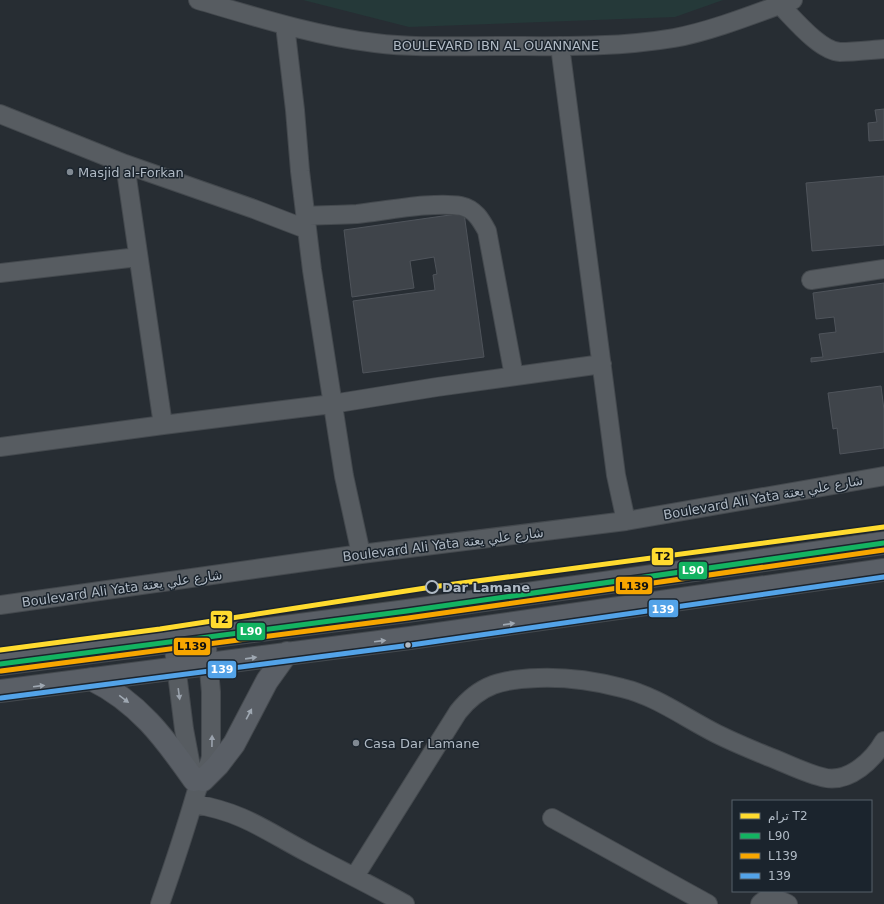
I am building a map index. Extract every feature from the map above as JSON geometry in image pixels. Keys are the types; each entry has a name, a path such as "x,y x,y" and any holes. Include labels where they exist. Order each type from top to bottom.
{"main road":[{"path":"0,664 407,612 884,543"},
{"path":"0,691 176,667 410,638 884,570"},
{"path":"91,679 109,688 134,706 168,743 197,789 234,744 267,681 287,653"}],"street":[{"name":"BOULEVARD IBN AL OUANNANE","path":"198,0 285,25 329,35 376,43 456,46 560,46 626,44 676,37 787,3"},
{"path":"787,3 814,38 829,48 839,52 884,49"},
{"path":"285,25 305,223 344,476 361,554"},
{"path":"560,46 616,475 626,521"},
{"path":"0,114 125,164 254,209 305,223 356,214 435,206 462,206 469,209 477,215 487,231 514,376"},
{"path":"125,164 163,425"},
{"path":"0,273 138,257"},
{"path":"811,280 884,269"},
{"path":"0,447 332,404 602,364"},
{"name":"Boulevard Ali Yata شارع علي يعتة","path":"0,605 361,554 626,521 884,476"},
{"path":"160,904 180,850 197,789 209,767 212,741 206,637"},
{"path":"173,641 184,729 197,789 218,808 251,820 307,852 355,876 405,904"},
{"path":"355,876 458,712 469,698 494,684 517,678 550,678 590,681 623,688 657,701 717,735 798,769 827,778 845,775 862,768 880,749 884,741"},
{"path":"552,818 708,904"},
{"path":"760,904 764,900 771,897 788,904"}],"green space":[{"path":"303,0 723,0 675,17 409,27"}],"building":[{"path":"884,109 884,140 869,141 868,123 877,122 875,110"},
{"path":"884,176 884,245 812,251 806,183"},
{"path":"464,213 484,357 363,373 353,301 435,290 433,275 437,274 434,257 410,261 414,288 352,297 344,230"},
{"path":"884,283 884,352 811,362 811,358 823,357 819,334 836,332 834,317 816,319 813,293"},
{"path":"881,386 884,410 884,448 840,454 837,428 833,429 828,393"}],"tram line":[{"name":"T2","path":"0,650 160,629 432,587 884,527"}],"transit line":[{"name":"L90","path":"0,664 407,611 884,543"},
{"name":"L139","path":"1,671 408,618 884,550"},
{"name":"139","path":"1,698 411,645 884,577"}],"place":[{"name":"Masjid al-Forkan","path":"70,172"},
{"name":"Dar Lamane","path":"432,587"},
{"name":"Casa Dar Lamane","path":"356,743"}]}
